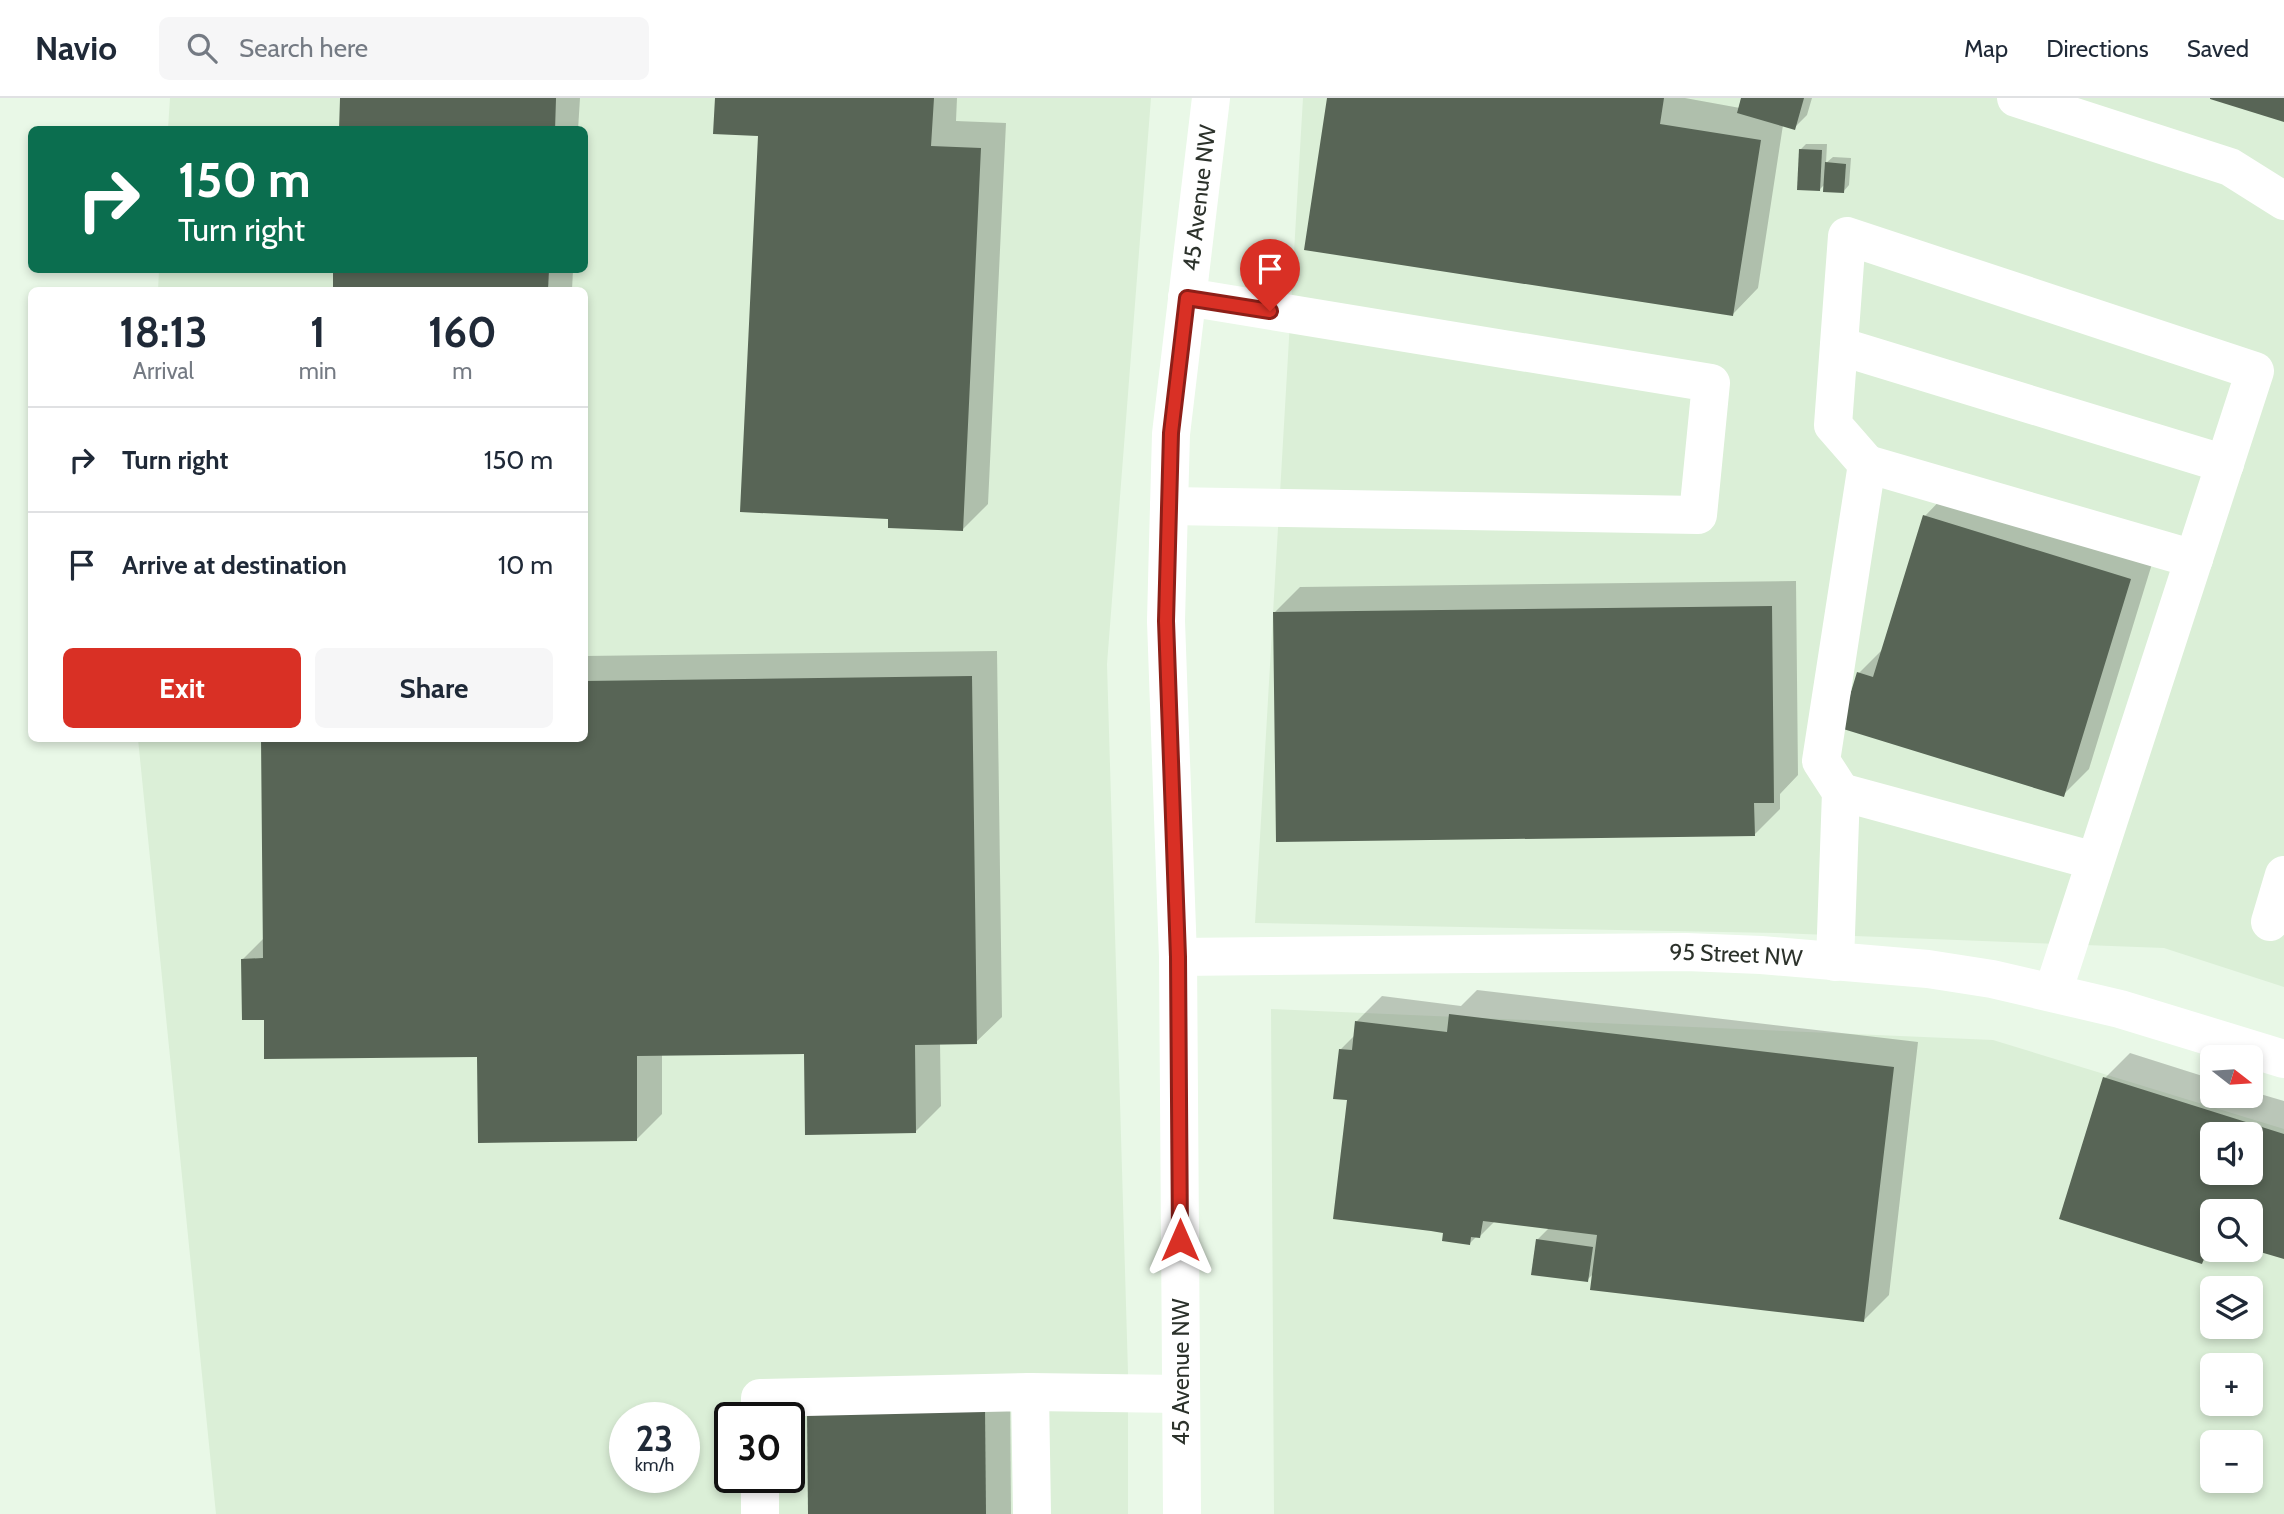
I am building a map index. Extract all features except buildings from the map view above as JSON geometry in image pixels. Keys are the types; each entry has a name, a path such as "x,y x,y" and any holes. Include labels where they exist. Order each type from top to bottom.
{"street":[{"name":"45 Avenue NW","path":"1182,1514 1178,957 1166,621 1171,433 1211,98"},
{"path":"2015,98 2230,167 2284,201"},
{"path":"2053,992 2095,861 2194,559 2255,371 1847,236 1833,425 1867,464 2194,559"},
{"path":"1169,506 1698,514 1711,383 1187,298"},
{"path":"1839,346 2225,464"},
{"path":"1836,962 1841,792 1821,761 1867,464"},
{"path":"1841,792 2095,861"},
{"path":"2270,922 2284,875"},
{"name":"95 Street NW","path":"1178,957 1686,952 1761,955 1928,969 2053,992 2120,1009 2284,1059"},
{"path":"1030,1392 1032,1514"},
{"path":"760,1402 760,1398 1030,1392 1181,1394"},
{"path":"760,1493 760,1514"}],"shaded area":[{"path":"170,98 1151,98 1107,664 1128,1372 1128,1514 216,1514 138,742 588,742 588,287 158,287 159,273 588,273 588,126 168,126"},
{"path":"1303,98 2284,98 2284,987 2164,948 1777,933 1255,923"},
{"path":"1271,1009 1993,1040 2200,1103 2200,1108 2215,1108 2261,1122 2200,1122 2200,1185 2263,1185 2263,1123 2284,1129 2284,1514 1274,1514"}],"route":[{"path":"1180,1240 1178,957 1166,621 1171,433 1187,298 1270,311"}]}
